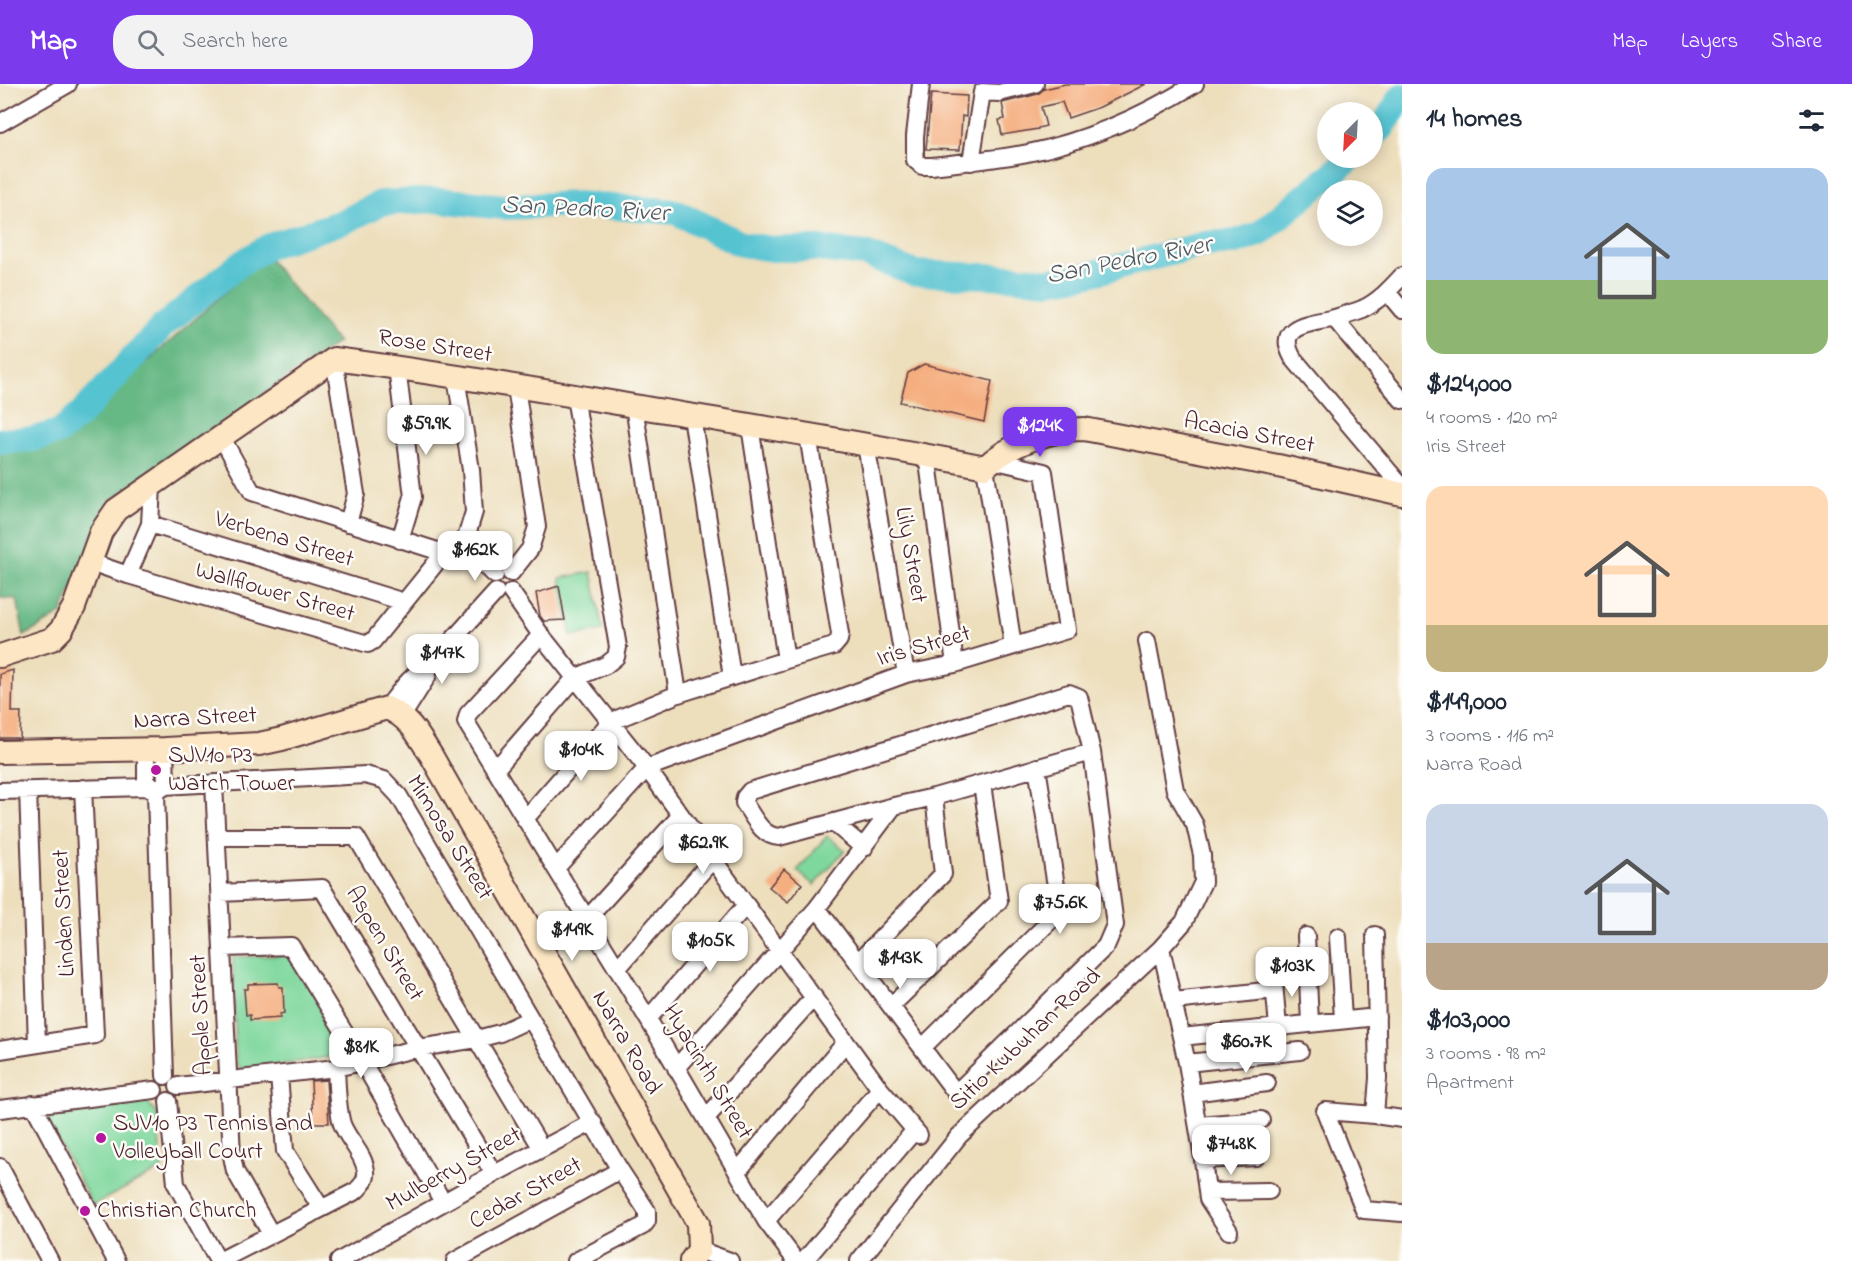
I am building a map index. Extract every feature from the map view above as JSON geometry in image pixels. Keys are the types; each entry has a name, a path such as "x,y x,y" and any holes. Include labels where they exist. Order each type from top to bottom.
{"street":[{"path":"0,123 68,84"},
{"path":"921,84 915,136 915,160 922,166 971,162 1031,152 1094,135 1148,112 1195,84"},
{"path":"971,162 982,88 999,93 1035,84"},
{"path":"1402,276 1387,292 1365,308 1303,325 1293,330 1288,338 1288,349 1293,358 1402,487"},
{"path":"1387,292 1402,310"},
{"path":"1334,318 1402,400"},
{"path":"0,656 52,639 61,630 74,607 101,532 116,510 334,359 356,494 348,523"},
{"name":"Rose Street","path":"334,359 397,367 989,464"},
{"path":"397,367 413,497 400,540"},
{"path":"456,377 471,470 474,512 462,551"},
{"path":"503,574 530,549 537,526 516,387"},
{"path":"495,770 575,678 606,665 616,657 618,647 575,397"},
{"path":"634,406 678,694"},
{"path":"692,416 732,677"},
{"path":"750,426 786,660"},
{"name":"Acacia Street","path":"989,464 1035,437 1070,429 1084,429 1278,466 1402,494"},
{"path":"525,819 610,722 678,694 834,646 839,640 840,634 808,435"},
{"path":"222,438 252,492 444,553 462,551 516,583 503,592 430,664 427,677 395,712"},
{"name":"Lily Street","path":"866,445 906,674"},
{"path":"927,455 955,664"},
{"path":"989,464 1013,646"},
{"name":"Iris Street","path":"647,768 906,674 955,664 1066,630 1044,472 989,464"},
{"path":"128,575 150,524 152,486"},
{"name":"Verbena Street","path":"150,524 404,602"},
{"name":"Wallflower Street","path":"90,562 368,644 373,641 444,553"},
{"path":"503,592 541,634 647,768 880,1089 916,1133 804,1261"},
{"name":"Hyacinth Street","path":"541,634 468,714 466,722 648,1019 766,1221 796,1261"},
{"name":"Sitio Kubuhan Road","path":"859,1261 958,1136 1161,948 1184,922 1203,882 1202,855 1195,825 1175,790 1147,641"},
{"path":"818,908 956,1093 1106,946 1115,925 1092,752 1079,697 1069,693 750,791 745,796 744,803 764,832 771,837 779,837 982,784 1092,752"},
{"name":"Narra Street","path":"0,752 260,744 395,712"},
{"name":"Narra Road","path":"395,712 411,724 431,755 698,1223 695,1256"},
{"path":"155,749 171,1081 177,1094 168,1101"},
{"path":"922,1048 1060,911 1037,767"},
{"path":"556,868 647,768"},
{"name":"Mimosa Street","path":"0,790 156,788 366,775 384,780 399,796 620,1170 647,1211 647,1221 637,1229 576,1261"},
{"name":"Apple Street","path":"214,783 233,1164 271,1234"},
{"path":"891,1006 999,901 982,784"},
{"name":"Linden Street","path":"37,1044 95,1035 83,788"},
{"path":"0,1050 37,1044 28,790"},
{"path":"858,962 943,873 934,797"},
{"path":"676,1068 818,908 894,806"},
{"path":"587,919 681,815"},
{"path":"834,823 864,848"},
{"path":"218,837 356,837 542,1149"},
{"path":"617,969 713,859"},
{"name":"Aspen Street","path":"220,893 322,888 494,1174"},
{"path":"648,1019 746,905"},
{"path":"1375,935 1378,1078 1375,1115"},
{"path":"1306,936 1310,1023"},
{"path":"1338,937 1343,1019"},
{"path":"223,948 291,946 362,1061 443,1202"},
{"path":"1161,948 1187,1063 1208,1199 1229,1231"},
{"path":"1273,972 1278,1028"},
{"path":"1174,1001 1274,990"},
{"path":"706,1118 814,997"},
{"path":"1181,1037 1377,1017"},
{"path":"168,1101 158,1098 154,1090 157,1081 229,1081 336,1068 419,1048 477,1039 500,1033 530,1019"},
{"path":"738,1171 846,1042"},
{"path":"1187,1063 1300,1051"},
{"path":"168,1101 176,1184 219,1261 356,1191 363,1184 366,1168 343,1126 336,1068"},
{"path":"279,1075 285,1151 321,1208"},
{"path":"1192,1093 1267,1083"},
{"path":"766,1221 880,1089"},
{"path":"0,1109 154,1090"},
{"path":"33,1104 116,1261"},
{"path":"1402,1119 1325,1111 1364,1210 1402,1214"},
{"path":"1198,1125 1261,1120"},
{"name":"Mulberry Street","path":"339,1261 494,1174 593,1122"},
{"path":"1203,1160 1256,1157"},
{"path":"0,1167 50,1261"},
{"name":"Cedar Street","path":"454,1261 620,1170"},
{"path":"1207,1192 1269,1191"},
{"path":"695,1256 730,1261"}],"green space":[{"path":"266,256 338,342 111,500 61,614 24,636 17,599 0,598 0,450 57,442"},
{"path":"592,572 603,631 571,636 560,578"},
{"path":"827,836 845,850 814,885 797,871"},
{"path":"293,955 348,1048 343,1055 244,1070 236,1064 233,957"},
{"path":"136,1099 147,1102 157,1113 162,1169 93,1205 47,1120 53,1112"}],"building":[{"path":"1065,84 1146,84 1100,107 1068,118 1062,102 1041,107 1046,126 1002,135 999,120 1005,119 1002,103"},
{"path":"931,94 967,96 966,117 962,116 960,150 926,149"},
{"path":"924,364 992,381 984,422 900,402 908,373"},
{"path":"559,586 565,620 544,621 540,616 536,593"},
{"path":"13,670 12,712 21,712 20,738 0,738 0,674"},
{"path":"784,869 802,884 788,902 769,887"},
{"path":"278,983 279,987 283,987 284,1013 280,1014 280,1018 250,1020 250,1015 246,1015 244,989 248,989 248,984"},
{"path":"326,1080 329,1123 313,1123 311,1081"}],"waterway":[{"name":"San Pedro River","path":"1383,126 1402,96"},
{"name":"San Pedro River","path":"0,441 33,439 59,432 81,414 163,326 241,263 269,246 345,221 381,203 438,200 504,207 577,204 676,212 741,244 772,249 818,249 865,254 915,273 1049,281 1086,275 1205,244 1236,242 1259,234 1339,168"}],"place":[{"name":"SJV10 P3 Watch Tower","path":"156,770"},
{"name":"SJV10 P3 Tennis and Volleyball Court","path":"101,1138"},
{"name":"Christian Church","path":"85,1211"}]}
